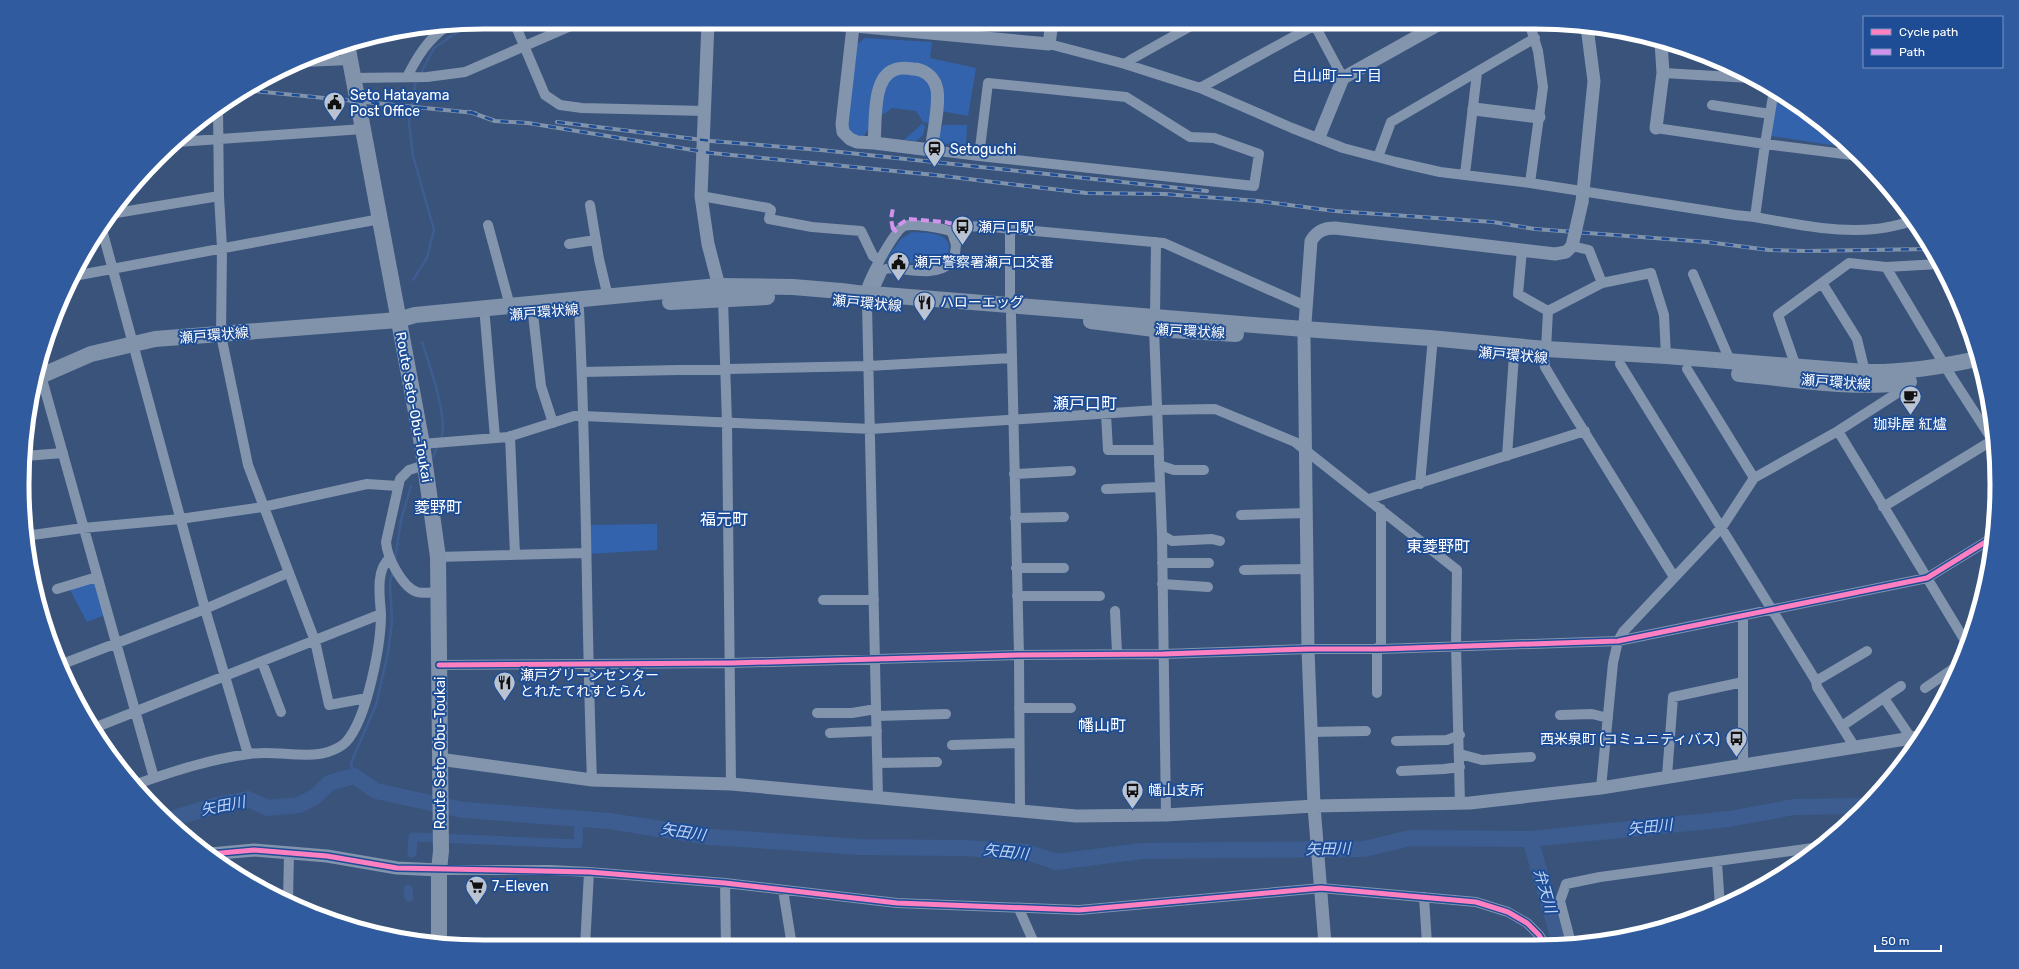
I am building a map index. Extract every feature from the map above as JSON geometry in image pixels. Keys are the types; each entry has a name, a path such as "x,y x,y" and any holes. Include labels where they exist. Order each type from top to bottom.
{"main road":[{"name":"Route Seto-Obu-Toukai","path":"348,50 398,320 425,443 425,465 438,557 441,851 439,870 439,937"},
{"name":"瀬戸環状線","path":"398,320 412,324 533,314 720,292"},
{"name":"瀬戸環状線","path":"44,372 91,354 155,339 398,320 415,315 510,306 608,298 720,292 782,297 868,297 1011,310 1080,320 1155,322 1304,333 1430,338 1620,364 1688,369 1845,385 1908,382 1948,371 1972,361"},
{"name":"瀬戸環状線","path":"1304,333 1432,348 1514,355 1545,353 1666,356 1731,363 1894,373 1974,369"}],"street":[{"path":"517,29 545,95 560,105 582,108 705,111"},
{"path":"353,78 427,77 465,72 565,29"},
{"path":"708,29 701,196 708,244 720,292 726,369 731,663 731,784"},
{"path":"853,29 842,124 843,132 850,139 857,142 874,143 980,156 1254,186 1258,154 1214,138 1190,137 1126,97 988,83 980,156"},
{"path":"933,29 1050,44 1125,64 1200,88 1292,128 1320,137 1343,148 1420,168 1530,183 1583,197 1755,217 1812,228 1875,230 1907,223"},
{"path":"1050,44 1051,29"},
{"path":"1125,64 1186,29"},
{"path":"1200,88 1303,29"},
{"path":"1317,29 1343,78"},
{"path":"1320,137 1343,78 1430,29"},
{"path":"1530,183 1543,87 1535,38 1532,29"},
{"path":"407,77 418,55 430,40 440,31"},
{"path":"1326,940 1314,810 1308,649 1308,569 1304,448 1304,333 1311,241 1320,231 1326,228 1555,254 1566,252 1572,246 1583,197 1594,81 1588,32"},
{"path":"1378,157 1391,122 1535,38"},
{"path":"1661,48 1663,73 1656,128 1849,155"},
{"path":"317,61 350,60"},
{"path":"874,143 878,87 886,76 894,70 901,68 920,69 933,81 938,94 931,150"},
{"path":"1465,174 1474,109 1477,73"},
{"path":"1663,73 1738,77"},
{"path":"1755,217 1773,97"},
{"path":"1712,105 1770,114"},
{"path":"1474,109 1539,118"},
{"path":"218,115 219,196 222,248 221,335 248,465 315,642 329,705 367,698"},
{"path":"184,142 363,129"},
{"path":"119,212 219,196"},
{"path":"701,196 768,208 771,210 770,218 812,227 861,232 873,256 879,260"},
{"path":"590,205 608,298"},
{"path":"81,275 380,219"},
{"path":"488,225 510,306"},
{"path":"878,797 871,429 868,366 868,297 879,260 897,232 903,226 911,225 944,229 952,232 965,227 982,226 1164,243 1306,306"},
{"path":"1010,228 1012,421 1019,655 1020,812"},
{"path":"868,297 880,273 888,268 932,272 945,268 954,261 956,245 952,232"},
{"path":"103,235 205,609 248,754"},
{"path":"569,244 596,240"},
{"path":"1156,242 1155,322 1162,534 1166,815"},
{"path":"1572,246 1589,250 1602,283"},
{"path":"1522,250 1518,294 1548,312"},
{"path":"1796,367 1778,315 1849,264 1886,267 1933,264"},
{"path":"1886,267 1948,371 1987,432"},
{"path":"1548,312 1602,283 1651,273 1664,315 1666,356"},
{"path":"1693,274 1731,363"},
{"path":"1822,283 1857,339 1865,372"},
{"path":"579,309 583,416 587,666 592,780"},
{"path":"1548,312 1545,366 1674,577"},
{"path":"533,314 541,386 553,423"},
{"path":"485,318 495,438"},
{"path":"1420,484 1432,348"},
{"path":"1507,456 1514,355"},
{"path":"582,372 868,366 1012,358"},
{"path":"1620,364 1722,527 1771,610 1816,681 1817,687 1854,746"},
{"path":"1688,369 1754,478"},
{"path":"41,382 154,778"},
{"path":"1601,788 1613,663 1618,641 1674,577 1722,527 1754,478 1838,431 1902,390 1908,382"},
{"path":"425,443 510,436 574,416 871,429 1012,421 1158,410 1215,409 1295,442 1457,570 1456,645 1460,736 1460,804"},
{"path":"1106,414 1108,450 1159,450"},
{"path":"1369,499 1585,431"},
{"path":"1838,431 1963,638"},
{"path":"510,436 515,555"},
{"path":"1883,507 1988,443"},
{"path":"30,455 62,452"},
{"path":"425,465 409,470 400,480 386,542 390,558 409,588 417,592 439,592"},
{"path":"1159,465 1174,470 1204,470"},
{"path":"1014,474 1071,471"},
{"path":"32,535 83,528 180,519 263,507 367,484 398,486"},
{"path":"1106,489 1160,486"},
{"path":"1377,693 1381,509"},
{"path":"1241,515 1306,513"},
{"path":"1015,518 1064,517"},
{"path":"1162,534 1172,541 1212,539 1220,541"},
{"path":"439,665 587,666 876,660 1019,655 1117,653 1164,654 1618,641 1927,578 1986,542"},
{"path":"438,557 585,553"},
{"path":"140,783 195,765 248,754 270,752 286,754 326,753 337,749 346,742 354,729 367,698 381,632 381,575 385,562 390,558"},
{"path":"1162,563 1208,563"},
{"path":"1016,568 1064,568"},
{"path":"1244,570 1308,569"},
{"path":"66,663 205,609 288,573"},
{"path":"57,589 97,577"},
{"path":"1162,584 1208,587"},
{"path":"1017,596 1100,596"},
{"path":"823,600 874,600"},
{"path":"1115,611 1117,653"},
{"path":"99,726 315,642 381,614"},
{"path":"1743,616 1743,764"},
{"path":"1816,681 1867,651"},
{"path":"262,662 281,712"},
{"path":"1925,688 1950,671"},
{"path":"1667,776 1673,697 1743,682"},
{"path":"1842,726 1901,686"},
{"path":"1884,698 1914,736"},
{"path":"1019,708 1071,708"},
{"path":"817,714 877,712 946,714"},
{"path":"1560,715 1592,714 1608,718"},
{"path":"830,733 877,731"},
{"path":"1310,732 1366,731"},
{"path":"1396,741 1447,740 1460,736"},
{"path":"439,764 592,780 731,784 1076,816 1166,815 1460,804 1601,788 1667,776 1913,737"},
{"path":"952,745 1019,743"},
{"path":"1460,754 1482,760 1531,757"},
{"path":"878,763 937,762"},
{"path":"1401,771 1460,767"},
{"path":"1570,938 1560,901 1566,884 1600,877 1808,849"},
{"path":"217,853 254,850 327,856 397,868 439,870 551,870 589,872 725,884 897,903 1019,909 1079,910 1321,886 1476,902 1508,912 1527,923 1542,940"},
{"path":"288,895 289,854"},
{"path":"1717,862 1720,900"},
{"path":"585,940 589,872"},
{"path":"725,884 726,940"},
{"path":"783,890 791,940"},
{"path":"1424,897 1427,940"},
{"path":"1019,909 1033,940"}],"shaded area":[{"path":"865,38 932,42 930,58 976,68 968,116 942,111 943,88 932,71 886,69 868,130 862,138 846,133 856,45"},
{"path":"906,72 919,75 930,85 932,91 932,104 930,123 923,122 916,111 892,108 884,114 882,113 882,98 887,82 898,74"},
{"path":"1776,99 1812,123 1840,146 1771,136"},
{"path":"923,123 925,127 923,135 916,141 904,140"},
{"path":"943,125 967,125 966,146 941,143 939,135"},
{"path":"912,232 935,234 945,238 948,242 949,248 945,263 940,265 889,261 887,258 901,239"},
{"path":"657,524 657,550 588,554 588,525"},
{"path":"94,580 105,615 87,622 69,588"}],"waterway":[{"path":"420,75 434,48 461,30"},
{"path":"413,280 427,258 434,230 413,156 409,122 417,79"},
{"path":"422,342 440,405 443,430 441,439"},
{"path":"433,457 438,445"},
{"path":"395,560 401,520 411,486"},
{"path":"354,776 351,763 376,705 388,653 392,622 390,583 393,571"},
{"name":"矢田川","path":"174,818 217,805 248,799 268,808 299,805 315,797 329,783 354,776 376,791 463,810 609,821 711,837 860,847 965,848 1027,852 1056,862 1142,851 1364,849 1410,838 1530,839 1729,819 1794,807 1858,806"},
{"path":"412,853 413,837 578,844 579,818"},
{"name":"弁天川","path":"1530,839 1559,939"},
{"path":"408,889 409,897"}],"railway":[{"path":"255,91 475,113"},
{"path":"470,112 495,121 528,123 711,153 935,175 1086,193 1164,194 1258,201 1335,211 1493,222 1535,229 1707,242 1769,250 1807,251 1924,249"},
{"path":"557,122 711,141 821,150 1207,191"}],"marked path":[{"path":"893,208 891,219 893,229"},
{"path":"897,232 893,229 908,219 945,222 965,227"}],"cycle path":[{"path":"439,665 731,663 1019,655 1164,654 1308,649 1381,649 1618,641 1927,578 1986,542"},
{"path":"217,853 254,850 327,856 397,868 589,872 725,883 897,903 1079,910 1321,888 1476,902 1508,912 1527,923 1542,940"}],"place":[{"name":"Seto Hatayama Post Office","path":"335,122"},
{"name":"Setoguchi","path":"934,168"},
{"name":"瀬戸口駅","path":"963,246"},
{"name":"瀬戸警察署瀬戸口交番","path":"898,282"},
{"name":"ハローエッグ","path":"924,322"},
{"name":"珈琲屋 紅爐","path":"1910,416"},
{"name":"瀬戸グリーンセンター とれたてれすとらん","path":"504,702"},
{"name":"西米泉町 (コミュニティバス)","path":"1736,758"},
{"name":"幡山支所","path":"1132,810"},
{"name":"7-Eleven","path":"476,906"}],"district":[{"name":"白山町一丁目","path":"1337,76"},
{"name":"瀬戸口町","path":"1085,403"},
{"name":"菱野町","path":"438,507"},
{"name":"福元町","path":"724,519"},
{"name":"東菱野町","path":"1438,546"},
{"name":"幡山町","path":"1102,725"}]}
